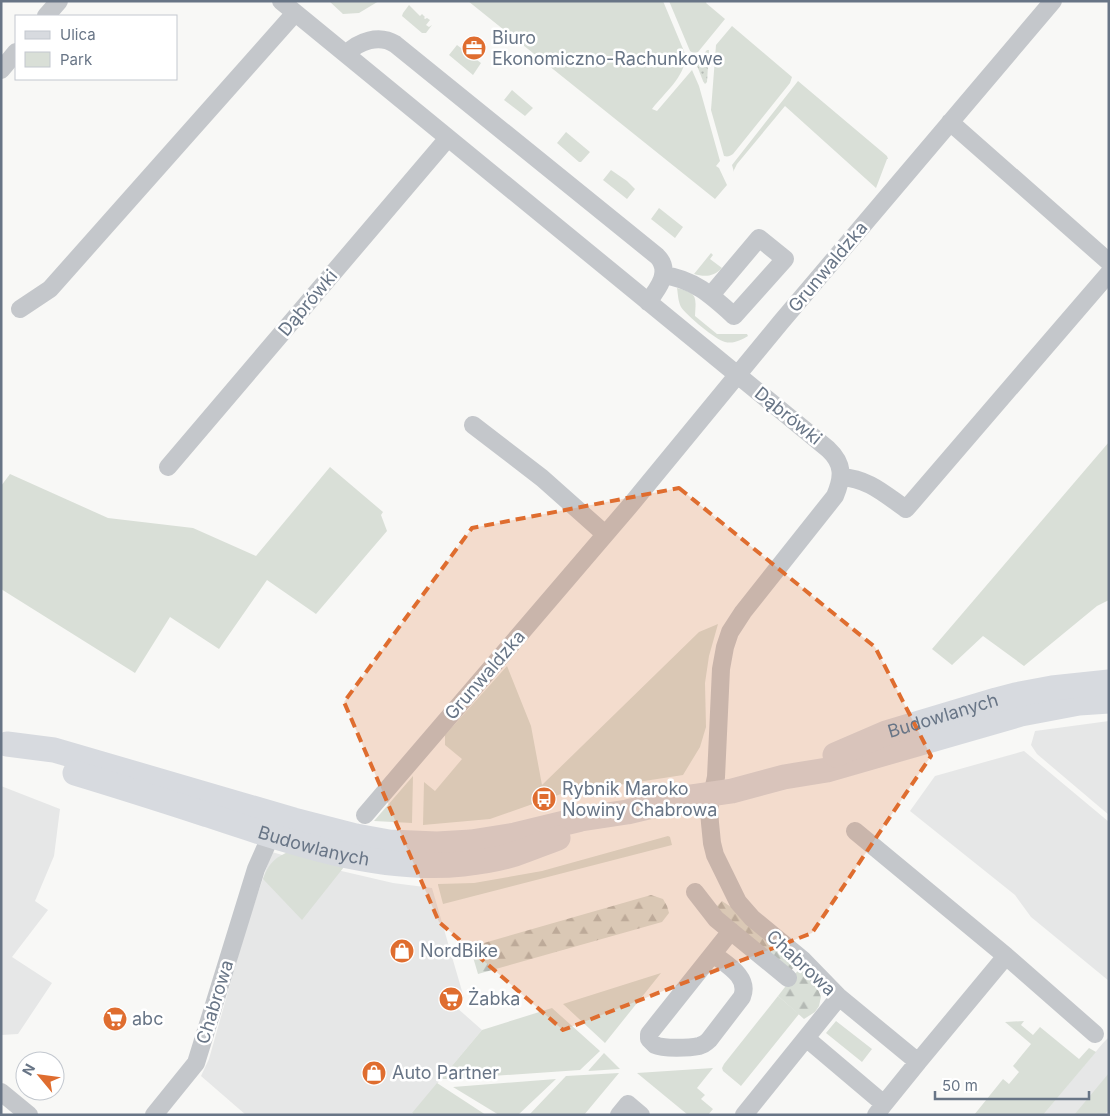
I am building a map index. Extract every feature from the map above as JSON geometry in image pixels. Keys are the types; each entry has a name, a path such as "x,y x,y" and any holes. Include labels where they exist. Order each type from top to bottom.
{"main road":[{"name":"Budowlanych","path":"784,777 886,732 996,700 1052,688 1109,682"},
{"name":"Budowlanych","path":"4,743 54,750 275,826 340,833 367,839 407,844 437,844 515,835 581,819 627,812 690,797 732,791 784,777 827,770 1021,714 1079,704 1109,702"}],"street":[{"path":"47,15 59,1"},
{"name":"Dąbrówki","path":"281,1 828,449 838,461 841,477"},
{"name":"Grunwaldzka","path":"365,815 683,442 737,374 1053,1"},
{"path":"20,309 50,289 295,13"},
{"path":"346,54 360,44 375,40 387,40 395,44 657,256 662,262 664,270 658,288 648,302"},
{"path":"1,70 15,53"},
{"path":"950,122 1109,262"},
{"name":"Dąbrówki","path":"168,467 448,138"},
{"path":"712,794 716,777 721,669 728,637 743,612 832,501 838,490 841,477 852,478 869,484 906,508 1109,273"},
{"path":"663,275 683,279 711,295"},
{"path":"472,425 542,478 605,534"},
{"name":"Chabrowa","path":"712,794 709,809 715,856 738,902 752,918 803,960 839,997 744,1115"},
{"name":"Chabrowa","path":"162,1112 196,1063 256,868 275,826"},
{"path":"854,831 1006,956 1095,1034"},
{"path":"695,892 716,919 788,978"},
{"path":"713,954 740,975 744,991 742,997 704,1044 700,1046 675,1047 654,1044 649,1039 650,1034 731,931"},
{"path":"806,1038 880,1110 1006,956"},
{"path":"839,997 918,1062"},
{"path":"1,1092 29,1115"},
{"path":"619,1115 628,1104 641,1115"}],"highlighted area":[{"path":"679,488 875,647 931,756 812,933 563,1030 439,922 344,702 472,528"}],"shaded area":[{"path":"1109,721 1109,815 1037,754 1031,745 1035,731"},
{"path":"1024,751 1109,822 1109,981 1031,917 1015,895 910,811 935,776"},
{"path":"1,786 60,809 54,856 35,901 48,910 12,957 52,983 18,1034 1,1035"},
{"path":"272,852 320,866 393,883 432,888 464,998 456,1007 482,1030 411,1115 246,1115 201,1076 209,1059 246,928"},
{"path":"1109,1037 1109,1115 1043,1115 1103,1043"}],"green space":[{"path":"329,1 379,1 359,13 343,14"},
{"path":"468,1 663,1 686,56 678,78 652,109 657,111 692,70 699,86 720,161 716,166 719,168 727,185 715,199"},
{"path":"669,1 707,1 706,3 725,19 698,52 693,53 690,51"},
{"path":"409,5 420,16 422,14 425,19 430,20 426,25 429,27 432,25 426,33 422,33 402,16"},
{"path":"732,26 792,77 790,83 733,154 724,156 711,110 716,45"},
{"path":"457,45 481,63 473,75 449,55"},
{"path":"709,50 707,82 705,84 696,63"},
{"path":"798,81 887,156 888,159 876,188 785,106 737,164 734,172 732,165"},
{"path":"512,90 533,108 525,116 504,100"},
{"path":"566,132 590,152 581,162 557,143"},
{"path":"611,170 635,189 627,199 603,180"},
{"path":"659,208 683,227 675,238 651,219"},
{"path":"711,253 713,255 710,259 722,268 709,276 694,274"},
{"path":"677,288 692,294 695,300 695,316 717,334 747,334 748,336 731,342 725,342 715,337 684,311 681,307"},
{"path":"1109,442 1109,600 1097,606 1024,666 983,636 952,665 932,649"},
{"path":"330,467 383,512 381,515 387,531 316,614 267,580 219,649 170,617 135,673 1,589 1,486 10,474 108,518 193,528 256,556"},
{"path":"718,624 709,656 705,683 706,727 700,747 683,775 561,794 490,819 423,825 424,782 435,791 462,759 445,745 445,735 507,666 531,726 542,785 699,632"},
{"path":"413,776 412,823 374,821"},
{"path":"668,836 672,845 443,904 438,885 474,883 542,871"},
{"path":"291,851 344,867 302,920 263,879 273,861"},
{"path":"651,895 663,899 667,906 669,913 662,922 478,974 470,947"},
{"path":"722,901 799,961 790,972 716,914 717,906"},
{"path":"799,969 815,982 821,997 815,1012 804,1019 778,996"},
{"path":"661,973 605,1043 563,1004"},
{"path":"778,996 799,1014 741,1086 722,1068"},
{"path":"552,1008 600,1051 580,1070 441,1079 482,1030"},
{"path":"836,1021 872,1049 862,1062 826,1033"},
{"path":"1024,1021 1021,1025 1033,1035 1040,1027 1079,1059 1089,1048 1096,1052 1043,1115 974,1115 1003,1079 1009,1084 1019,1072 1013,1066 1031,1044 1005,1022"},
{"path":"604,1053 620,1069 588,1071"},
{"path":"713,1068 697,1088 705,1095 701,1099 713,1109 708,1115 688,1115 637,1073"},
{"path":"619,1073 584,1115 529,1115 566,1076"},
{"path":"1109,1073 1109,1109 1104,1115 1074,1115"},
{"path":"556,1079 518,1115 499,1115 453,1087"},
{"path":"437,1083 486,1115 414,1115 412,1113"}],"place":[{"name":"Biuro Ekonomiczno-Rachunkowe","path":"474,48"},
{"name":"Rybnik Maroko Nowiny Chabrowa","path":"544,799"},
{"name":"NordBike","path":"402,951"},
{"name":"Żabka","path":"451,999"},
{"name":"abc","path":"115,1019"},
{"name":"Auto Partner","path":"374,1073"}]}
